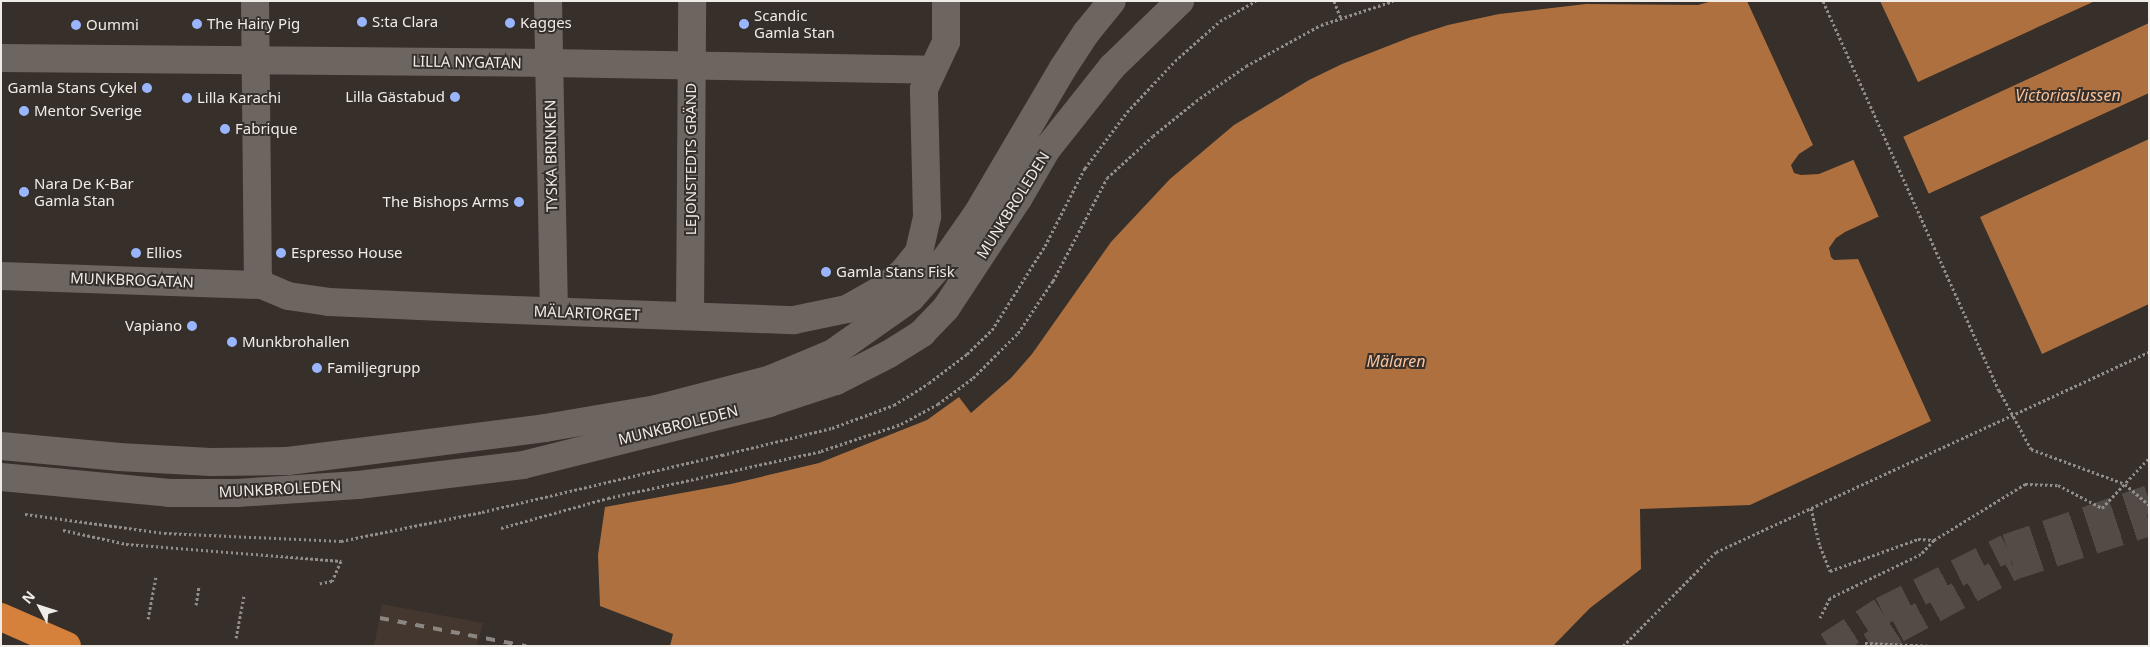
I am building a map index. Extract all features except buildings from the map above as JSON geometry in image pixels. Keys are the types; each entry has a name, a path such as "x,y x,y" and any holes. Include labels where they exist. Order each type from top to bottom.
{"highway":[{"path":"1,617 67,646"}],"street":[{"path":"255,1 258,277 262,285"},
{"name":"TYSKA BRINKEN","path":"548,1 554,311"},
{"name":"LEJONSTEDTS GRÄND","path":"690,316 692,1"},
{"name":"MÄLARTORGET","path":"262,285 288,296 341,303 794,320 847,308 882,289 903,272 919,252 927,216 924,90 946,42 946,1"},
{"name":"MUNKBROLEDEN","path":"1,446 119,457 210,462 288,461 545,428 656,409 770,379 833,353 911,298 947,257 977,214 1063,68 1086,33 1112,1"},
{"name":"MUNKBROLEDEN","path":"1,477 169,493 262,492 358,485 523,465 769,403 836,380 889,354 922,333 946,308 1018,199 1047,149 1112,67 1180,1"},
{"name":"LILLA NYGATAN","path":"1,58 549,62 932,70"},
{"name":"MUNKBROGATAN","path":"1,276 262,285"}],"path":[{"path":"1334,1 1341,18 1393,1"},
{"path":"1823,1 2011,415 2031,449 2125,484 2149,505"},
{"path":"1623,646 1716,552 2149,352"},
{"path":"1820,618 1830,598 1921,554 1934,540 2025,484 2058,485 2102,508 2149,458"},
{"path":"1811,508 1820,546 1830,571 1918,539 1934,540"},
{"path":"18,512 128,529 227,536"},
{"path":"63,530 126,544 340,561 332,581 317,584"},
{"path":"148,619 156,577"},
{"path":"196,605 199,586"},
{"path":"236,638 244,596"},
{"path":"1865,643 1933,646"}],"shaded area":[{"path":"382,604 483,623 477,646 374,646"}],"water":[{"name":"Mälaren","path":"1712,1 1747,1 1813,145 1799,154 1791,165 1794,173 1801,175 1819,174 1853,160 2149,23 2149,93 1845,232 1836,238 1829,248 1831,257 1834,260 1858,259 1931,421 1750,505 1640,509 1641,569 1590,608 1553,646 670,646 673,634 600,606 598,555 605,507 731,484 819,463 927,420 959,397 971,413 1011,378 1032,354 1111,242 1170,179 1234,125 1309,80 1342,64 1411,37 1448,25 1499,14 1586,4 1698,5"},
{"path":"1880,1 2095,1 1918,82"},
{"path":"2149,139 2149,304 2042,354 1980,217"}],"pier":[{"path":"1903,136 1929,194 1879,217 1853,158"}],"tunnel":[{"path":"1828,646 1882,611 2007,548 2149,499"},
{"path":"1871,646 1897,629 2013,566 2149,522"}],"railway":[{"path":"380,618 526,646"}],"place":[{"name":"S:ta Clara","path":"362,22"},
{"name":"Kagges","path":"510,23"},
{"name":"The Hairy Pig","path":"197,24"},
{"name":"Scandic Gamla Stan","path":"744,24"},
{"name":"Oummi","path":"76,25"},
{"name":"Gamla Stans Cykel","path":"147,88"},
{"name":"Lilla Gästabud","path":"455,97"},
{"name":"Lilla Karachi","path":"187,98"},
{"name":"Mentor Sverige","path":"24,111"},
{"name":"Fabrique","path":"225,129"},
{"name":"Nara De K-Bar Gamla Stan","path":"24,192"},
{"name":"The Bishops Arms","path":"519,202"},
{"name":"Ellios","path":"136,253"},
{"name":"Espresso House","path":"281,253"},
{"name":"Gamla Stans Fisk","path":"826,272"},
{"name":"Vapiano","path":"192,326"},
{"name":"Munkbrohallen","path":"232,342"},
{"name":"Familjegrupp","path":"317,368"}],"water label":[{"name":"Victoriaslussen","path":"2068,95"}]}
